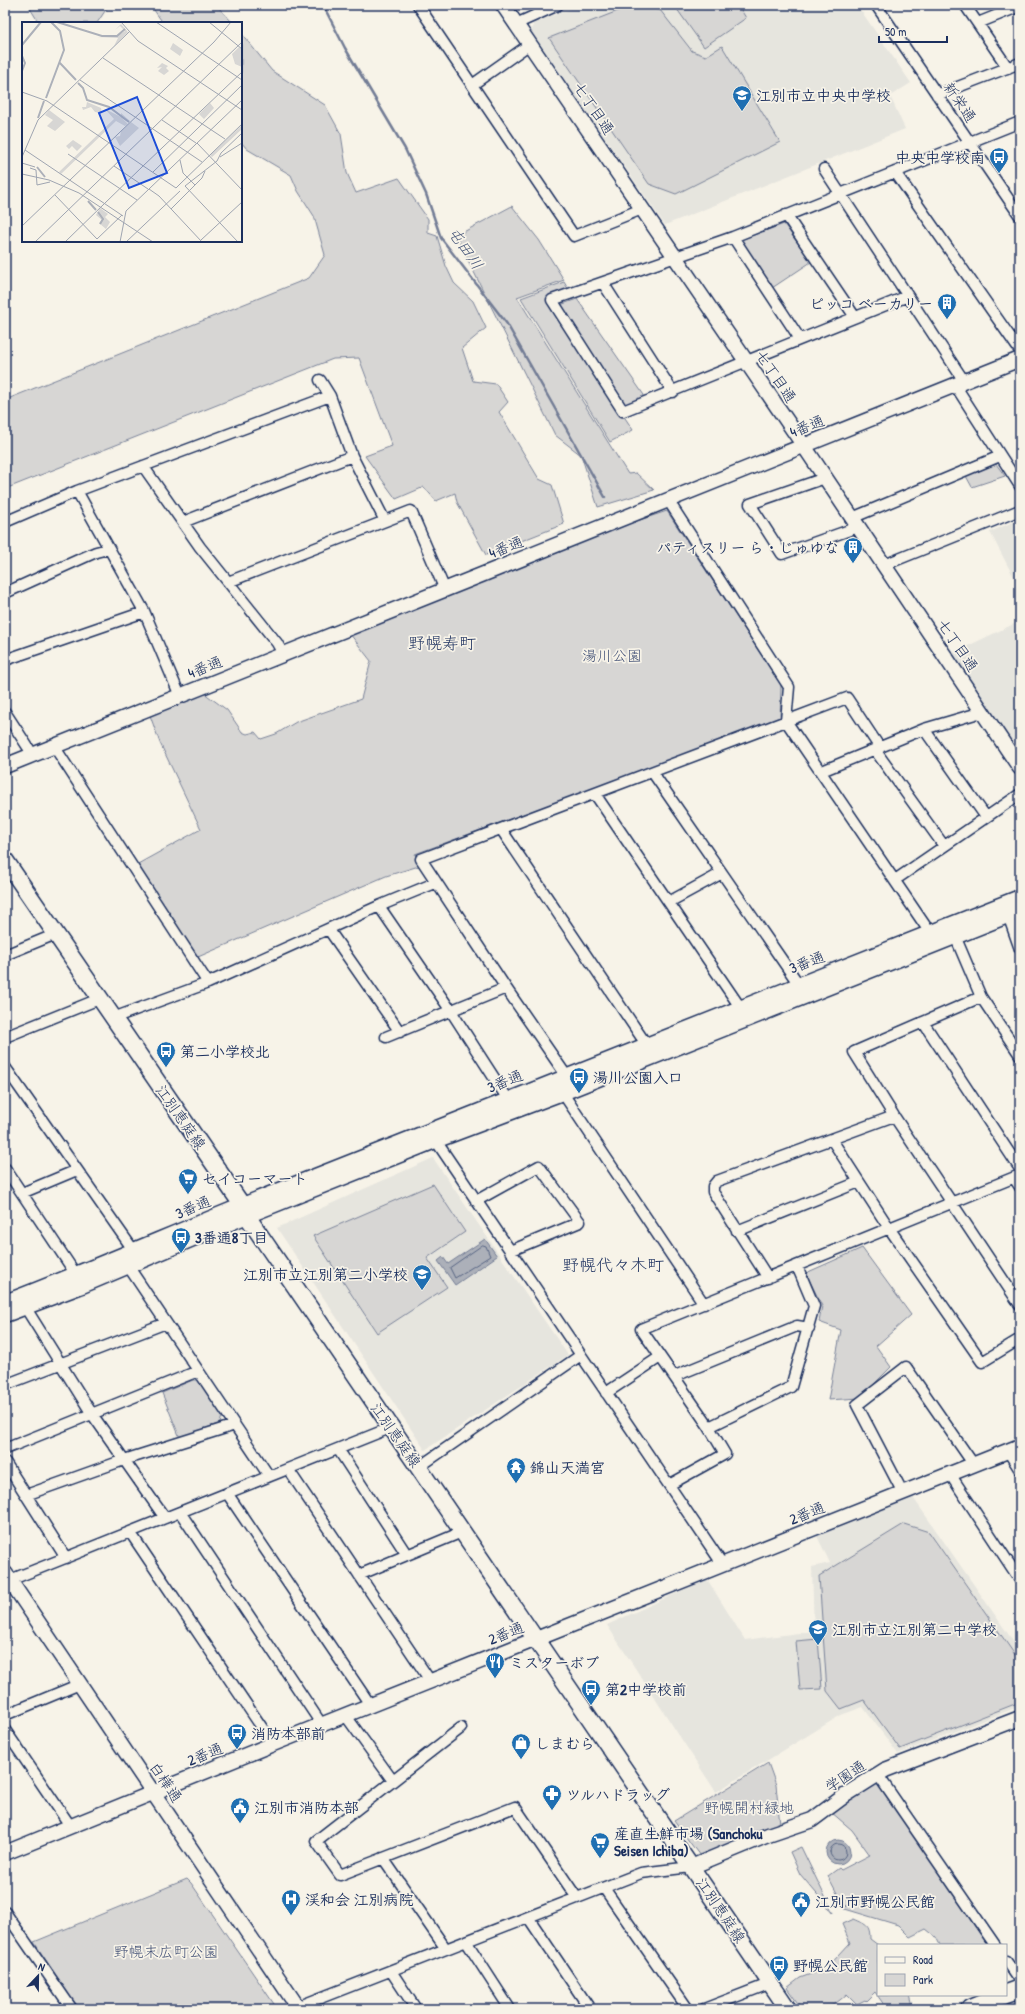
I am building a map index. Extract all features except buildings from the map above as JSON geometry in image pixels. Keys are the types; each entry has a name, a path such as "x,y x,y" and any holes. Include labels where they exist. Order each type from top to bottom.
{"highway":[{"path":"1007,1994 1020,1989"},
{"path":"970,2009 1002,1996"}],"main road":[{"name":"江別恵庭線","path":"8,868 56,934 390,1428 419,1467 788,2009"}],"street":[{"path":"418,5 574,236 642,208"},
{"name":"七丁目通","path":"503,5 826,478 1020,768"},
{"path":"516,24 558,5"},
{"name":"新栄通","path":"876,5 1020,216"},
{"path":"965,5 1008,68"},
{"path":"978,23 1020,6"},
{"path":"472,85 530,44"},
{"path":"937,95 1020,63"},
{"path":"908,296 623,412 552,300 675,259 733,237 1020,122"},
{"path":"824,169 908,296 960,383 1000,456 1020,486"},
{"path":"895,172 1020,351"},
{"path":"786,215 855,317"},
{"path":"733,237 800,339"},
{"path":"604,283 673,392"},
{"name":"4番通","path":"5,766 1020,359"},
{"path":"320,380 330,396 352,456 385,521"},
{"path":"5,522 77,491 330,396"},
{"path":"182,522 352,456"},
{"path":"826,478 750,504 782,554 1000,456"},
{"path":"144,466 200,547 277,643 283,654"},
{"path":"77,491 144,612 180,696"},
{"path":"668,500 789,687 786,721 822,771 933,938"},
{"path":"884,565 1020,510"},
{"path":"228,582 411,511 445,590"},
{"path":"5,593 96,552 108,549"},
{"path":"5,660 144,612"},
{"path":"704,1304 567,1091 561,1077 506,988 435,883 421,859 653,773 847,698 877,749 944,846"},
{"path":"5,712 33,754"},
{"path":"822,771 924,728 982,712"},
{"path":"924,728 986,817"},
{"path":"54,746 208,983"},
{"path":"653,773 802,989"},
{"path":"595,794 740,1007"},
{"path":"894,880 1020,794"},
{"path":"501,829 646,1044"},
{"path":"669,902 722,873"},
{"path":"113,1018 208,983 329,930 379,906 435,883"},
{"name":"3番通","path":"432,1135 515,1111 567,1091 802,989 933,938 1020,897"},
{"path":"379,906 451,1011 515,1111"},
{"path":"1014,913 1020,949"},
{"name":"3番通","path":"933,938 955,936 1014,913"},
{"path":"329,930 400,1032"},
{"path":"5,955 56,934"},
{"path":"955,936 981,997 1020,1055"},
{"path":"386,1037 506,988"},
{"name":"3番通","path":"79,1280 134,1251 244,1211 432,1135 508,1098 740,1007 802,989"},
{"path":"981,997 854,1052 951,1203 1020,1305"},
{"path":"5,1037 99,999"},
{"path":"923,1022 1018,1174 1020,1187"},
{"path":"5,1067 134,1251"},
{"path":"768,1278 713,1192 713,1186 717,1181 894,1116"},
{"path":"432,1135 723,1565"},
{"path":"832,1140 889,1228 982,1362 1020,1339"},
{"path":"476,1201 539,1166 580,1222 510,1251"},
{"path":"5,1168 79,1280"},
{"path":"22,1193 77,1170"},
{"path":"669,1485 725,1454 675,1376 641,1329 951,1203 1018,1174"},
{"path":"738,1232 859,1182"},
{"name":"3番通","path":"5,1315 22,1302 79,1280 128,1266 244,1211"},
{"path":"128,1266 269,1476"},
{"path":"709,1427 790,1387 814,1306 797,1266"},
{"name":"3番通","path":"5,1302 22,1302"},
{"path":"22,1302 92,1414 165,1518"},
{"path":"5,1385 166,1323"},
{"path":"675,1376 797,1326 808,1328"},
{"path":"419,1467 581,1355"},
{"path":"606,1393 660,1357"},
{"path":"903,1493 858,1405 906,1367 974,1465"},
{"path":"5,1449 198,1371"},
{"path":"26,1495 124,1460 234,1425"},
{"path":"7,1579 66,1558 390,1428"},
{"path":"338,1449 407,1555"},
{"path":"1014,1449 1020,1470"},
{"name":"2番通","path":"5,1853 273,1744 1014,1449"},
{"path":"5,1462 66,1558"},
{"path":"288,1469 430,1682"},
{"path":"950,1474 1020,1580"},
{"path":"227,1493 371,1706"},
{"path":"180,1512 322,1725"},
{"path":"130,1532 273,1744"},
{"path":"359,1575 462,1532"},
{"name":"白樺通","path":"7,1579 154,1793 296,2008"},
{"path":"5,1715 80,1684"},
{"path":"346,1716 393,1781"},
{"name":"学園通","path":"691,1867 768,1835 812,1820 885,1770 1020,1718"},
{"path":"461,1728 316,1841 340,1875 515,1807 577,1898"},
{"path":"5,1730 71,1827"},
{"path":"878,1775 994,1944"},
{"path":"383,1858 446,1949"},
{"path":"296,2008 641,1874 691,1867"},
{"path":"604,1888 688,2009"},
{"path":"5,1912 72,2009"},
{"path":"528,1917 590,2009"},
{"path":"466,1941 510,2009"},
{"path":"1007,1962 1020,1981"},
{"path":"391,1970 416,2009"},
{"path":"704,2009 771,1983"}],"shaded area":[{"name":"江別市立中央中学校","path":"583,5 857,5 911,83 890,96 905,129 665,225 531,31 534,22"},
{"path":"1020,519 1020,589 990,532"},
{"path":"1020,621 1020,752 951,654"},
{"name":"江別市立江別第二小学校","path":"433,1158 568,1355 425,1450 277,1228"},
{"name":"江別市立江別第二中学校","path":"912,1496 1020,1651 1020,1706 898,1754 863,1707 841,1715 716,1792 607,1625 707,1579 745,1640 814,1631 812,1567 830,1563 817,1536"}],"green space":[{"path":"28,5 109,5 98,22 38,22"},
{"path":"157,5 216,5 232,22 162,22 154,10"},
{"path":"674,5 738,5 746,18 704,47"},
{"path":"628,7 660,10 692,51 706,56 722,46 780,142 676,194 649,184 549,38"},
{"path":"242,34 272,71 325,105 341,134 347,173 356,193 399,178 428,219 428,233 437,236 446,266 454,283 473,301 486,328 462,348 473,381 496,384 508,402 499,412 539,479 552,485 564,524 486,555 457,502 455,493 436,501 424,487 396,499 365,456 392,446 359,358 333,359 5,489 5,400 309,278 325,255 314,216 298,191 291,175 247,149 242,143"},
{"path":"512,206 539,240 564,280 517,297 628,474 636,473 654,490 598,507 581,455 555,435 456,236"},
{"path":"784,224 811,262 772,288 741,242 743,239"},
{"path":"564,282 570,292 548,301 633,430 610,442 521,298"},
{"path":"577,299 646,398 624,406 560,305"},
{"path":"996,464 1005,476 972,487 966,476"},
{"name":"湯川公園","path":"667,511 781,685 780,720 415,854 419,866 386,876 198,957 136,865 201,829 160,743 148,710 200,690 227,710 242,732 247,734 255,732 261,739 276,734 296,722 361,699 371,661 350,634 571,543"},
{"path":"433,1184 465,1232 427,1258 447,1287 377,1333 313,1236"},
{"path":"862,1248 911,1315 876,1346 891,1367 860,1398 828,1400 841,1330 819,1322 822,1306 806,1273"},
{"path":"193,1380 199,1380 222,1416 220,1423 180,1438 162,1393"},
{"path":"904,1524 929,1532 1020,1662 1020,1702 900,1749 864,1700 841,1709 827,1691 819,1576"},
{"path":"818,1639 822,1689 800,1690 796,1641"},
{"name":"野幌開村緑地","path":"768,1763 776,1785 780,1825 700,1856 674,1821"},
{"path":"880,1781 987,1944 940,1944 936,1937 926,1929 910,1937 898,1925 845,1909 848,1906 840,1899 828,1876 839,1868 841,1870 870,1855 852,1830 831,1812"},
{"path":"801,1847 833,1913 800,1874 790,1852"},
{"name":"野幌末広町公園","path":"187,1879 274,2004 271,2009 78,2009 34,1942"},
{"path":"853,1919 861,1923 868,1928 870,1939 877,1944 877,1995 875,1992 866,2001 865,2000 857,2004 847,1994 827,2008 802,2009 787,1988 800,1978 827,1968 850,1943 842,1924"},
{"path":"878,1996 910,1996 913,2007 887,2009"}],"water":[{"path":"485,1239 497,1256 455,1285 438,1261 443,1257 448,1264"},
{"path":"838,1840 847,1843 850,1852 847,1861 838,1864 829,1861 826,1852 829,1843"}],"waterway":[{"name":"屯田川","path":"323,5 345,48 405,149 426,194 441,238 507,324 605,497"}],"place":[{"name":"江別市立中央中学校","path":"742,112"},
{"name":"中央中学校南","path":"999,174"},
{"name":"ピッコ ベーカリー","path":"947,320"},
{"name":"パティスリー ら・じゅゆな","path":"853,564"},
{"name":"第二小学校北","path":"166,1068"},
{"name":"湯川公園入口","path":"579,1094"},
{"name":"セイコーマート","path":"188,1195"},
{"name":"3番通8丁目","path":"181,1254"},
{"name":"江別市立江別第二小学校","path":"422,1291"},
{"name":"錦山天満宮","path":"516,1484"},
{"name":"江別市立江別第二中学校","path":"818,1646"},
{"name":"ミスターボブ","path":"495,1679"},
{"name":"第2中学校前","path":"591,1706"},
{"name":"消防本部前","path":"237,1750"},
{"name":"しまむら","path":"521,1760"},
{"name":"ツルハドラッグ","path":"552,1811"},
{"name":"江別市消防本部","path":"240,1824"},
{"name":"産直生鮮市場 (Sanchoku Seisen Ichiba)","path":"600,1859"},
{"name":"渓和会 江別病院","path":"291,1916"},
{"name":"江別市野幌公民館","path":"801,1918"},
{"name":"野幌公民館","path":"779,1982"}],"district":[{"name":"野幌寿町","path":"442,642"},
{"name":"野幌代々木町","path":"613,1264"}]}
